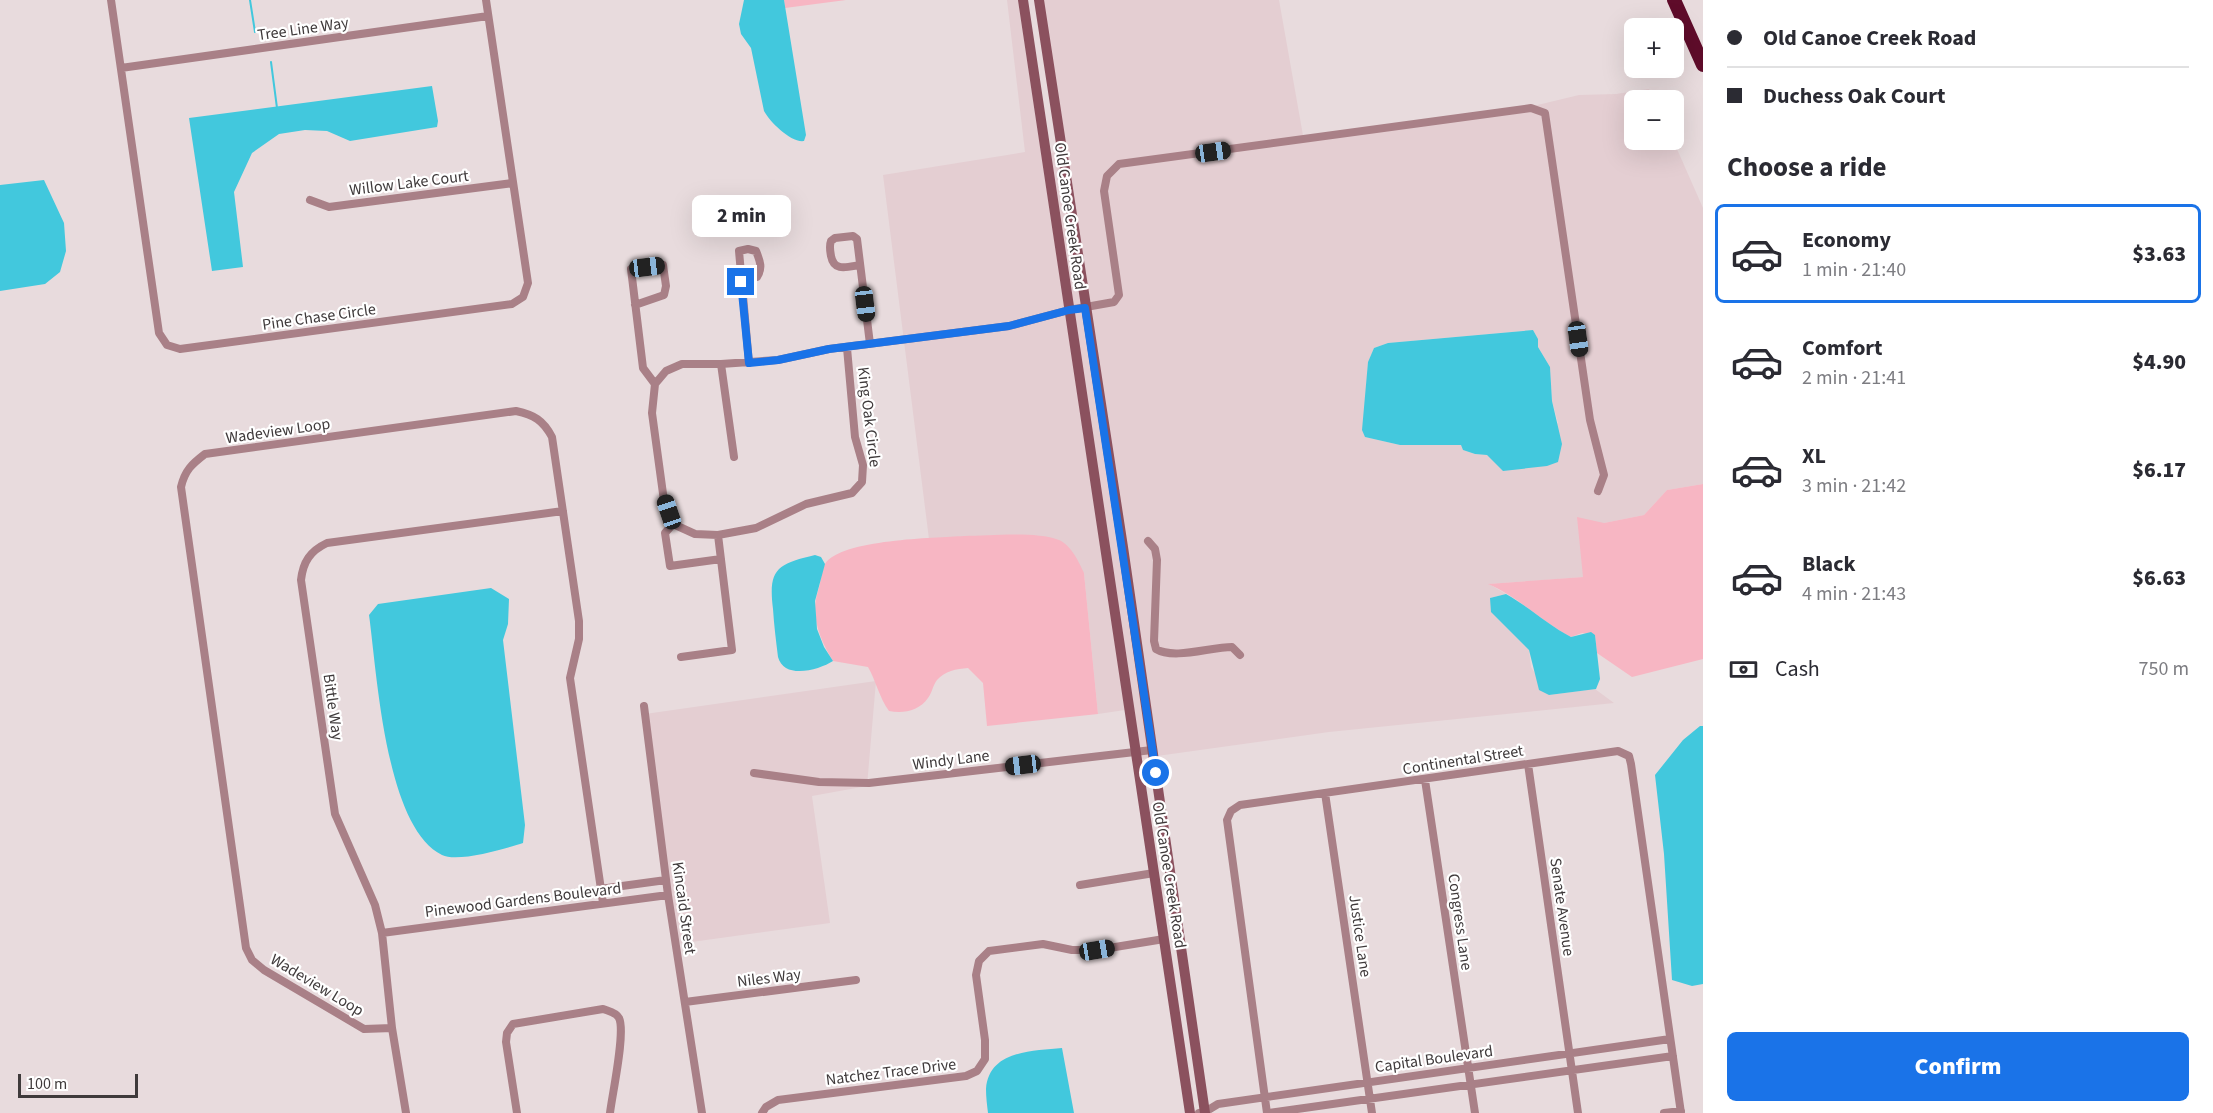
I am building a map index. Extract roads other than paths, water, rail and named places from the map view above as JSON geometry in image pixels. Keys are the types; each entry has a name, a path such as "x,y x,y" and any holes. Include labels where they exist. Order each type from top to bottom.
{"highway":[{"path":"1674,0 1703,65"}],"main road":[{"name":"Old Canoe Creek Road","path":"1023,0 1190,1113"},
{"name":"Old Canoe Creek Road","path":"1039,0 1204,1113"},
{"path":"1045,149 1061,147"}],"street":[{"name":"Pine Chase Circle","path":"111,0 159,333 167,345 180,349 512,304 523,297 528,283 486,0"},
{"name":"Tree Line Way","path":"121,68 489,16"},
{"name":"King Oak Circle","path":"655,384 666,371 682,364 778,360 829,349 1009,326 1069,310 1114,302 1119,295 1104,191 1107,176 1119,165 1531,108 1545,113 1590,420 1604,475 1598,491"},
{"name":"Willow Lake Court","path":"310,201 329,207 513,183"},
{"path":"860,265 839,268 835,266 831,254 831,241 835,238 856,236 860,265 870,344"},
{"path":"741,282 748,282 757,277 761,271 756,251 748,249 739,251 741,282 749,363"},
{"path":"634,305 664,295 666,286 663,265 631,269 634,305 643,368 655,384 652,412 664,501 673,524 665,533 669,566 722,559"},
{"name":"King Oak Circle","path":"673,524 694,534 718,535 756,528 806,504 852,493 862,482 863,465 855,437 847,348"},
{"path":"721,364 734,457"},
{"name":"Wadeview Loop","path":"392,1028 364,1029 264,970 252,960 246,948 181,487 184,473 206,454 516,411 532,415 545,425 552,437 579,621 579,639 570,678 603,903"},
{"name":"Bittle Way","path":"406,1113 392,1028 382,933 375,905 335,814 301,580 302,568 308,556 327,543 562,511"},
{"path":"681,657 732,650 718,535"},
{"path":"1148,541 1155,549 1157,560 1154,641 1156,649 1172,654 1218,647 1232,648 1240,655"},
{"name":"Kincaid Street","path":"644,706 668,895 702,1113"},
{"name":"Windy Lane","path":"754,773 819,782 869,783 1152,750"},
{"name":"Continental Street","path":"1268,1113 1227,820 1231,811 1240,805 1618,751 1629,756 1681,1112"},
{"name":"Senate Avenue","path":"1528,764 1578,1113"},
{"name":"Congress Lane","path":"1425,780 1475,1113"},
{"name":"Justice Lane","path":"1325,794 1372,1113"},
{"path":"1080,885 1154,873"},
{"name":"Pinewood Gardens Boulevard","path":"600,889 666,880"},
{"name":"Pinewood Gardens Boulevard","path":"382,933 668,895"},
{"name":"Natchez Trace Drive","path":"762,1113 766,1107 778,1100 966,1076 977,1071 985,1059 985,1040 976,975 979,961 989,951 1043,944 1072,950 1097,950 1164,939"},
{"name":"Niles Way","path":"685,1002 856,980"},
{"path":"517,1113 506,1042 507,1033 513,1024 603,1009 619,1018 622,1035 610,1113"},
{"name":"Capital Boulevard","path":"1204,1113 1218,1104 1670,1039"},
{"name":"Capital Boulevard","path":"1268,1113 1673,1056"},
{"path":"1664,1113 1681,1112"}],"water":[{"path":"744,0 784,0 806,135 804,141 787,135 771,121 764,111 751,48 741,34 739,24"},
{"path":"432,86 437,127 350,141 327,131 305,130 279,134 252,153 234,192 243,267 212,271 189,118"},
{"path":"44,180 64,223 66,251 60,272 45,284 0,291 0,185"},
{"path":"1533,330 1538,339 1538,347 1550,367 1552,401 1562,444 1558,462 1547,466 1503,471 1487,455 1463,450 1461,445 1400,445 1365,437 1362,430 1368,362 1374,348 1388,343"},
{"path":"815,555 821,557 825,564 815,601 817,629 833,661 811,670 794,671 787,669 778,657 772,585 778,570 784,565"},
{"path":"491,588 509,599 508,624 503,640 525,825 523,843 482,854 449,857 442,855 423,839 408,814 396,782 381,709 369,615 378,604"},
{"path":"1506,594 1571,637 1591,632 1595,635 1600,679 1596,689 1549,695 1539,690 1529,650 1491,612 1490,598"},
{"path":"1703,726 1703,984 1692,986 1672,980 1664,854 1655,775 1683,740"},
{"path":"1062,1048 1074,1113 988,1113 986,1089 989,1076 995,1067 1014,1055"}],"waterway":[{"path":"250,0 255,32"},
{"path":"271,62 277,108"}]}
